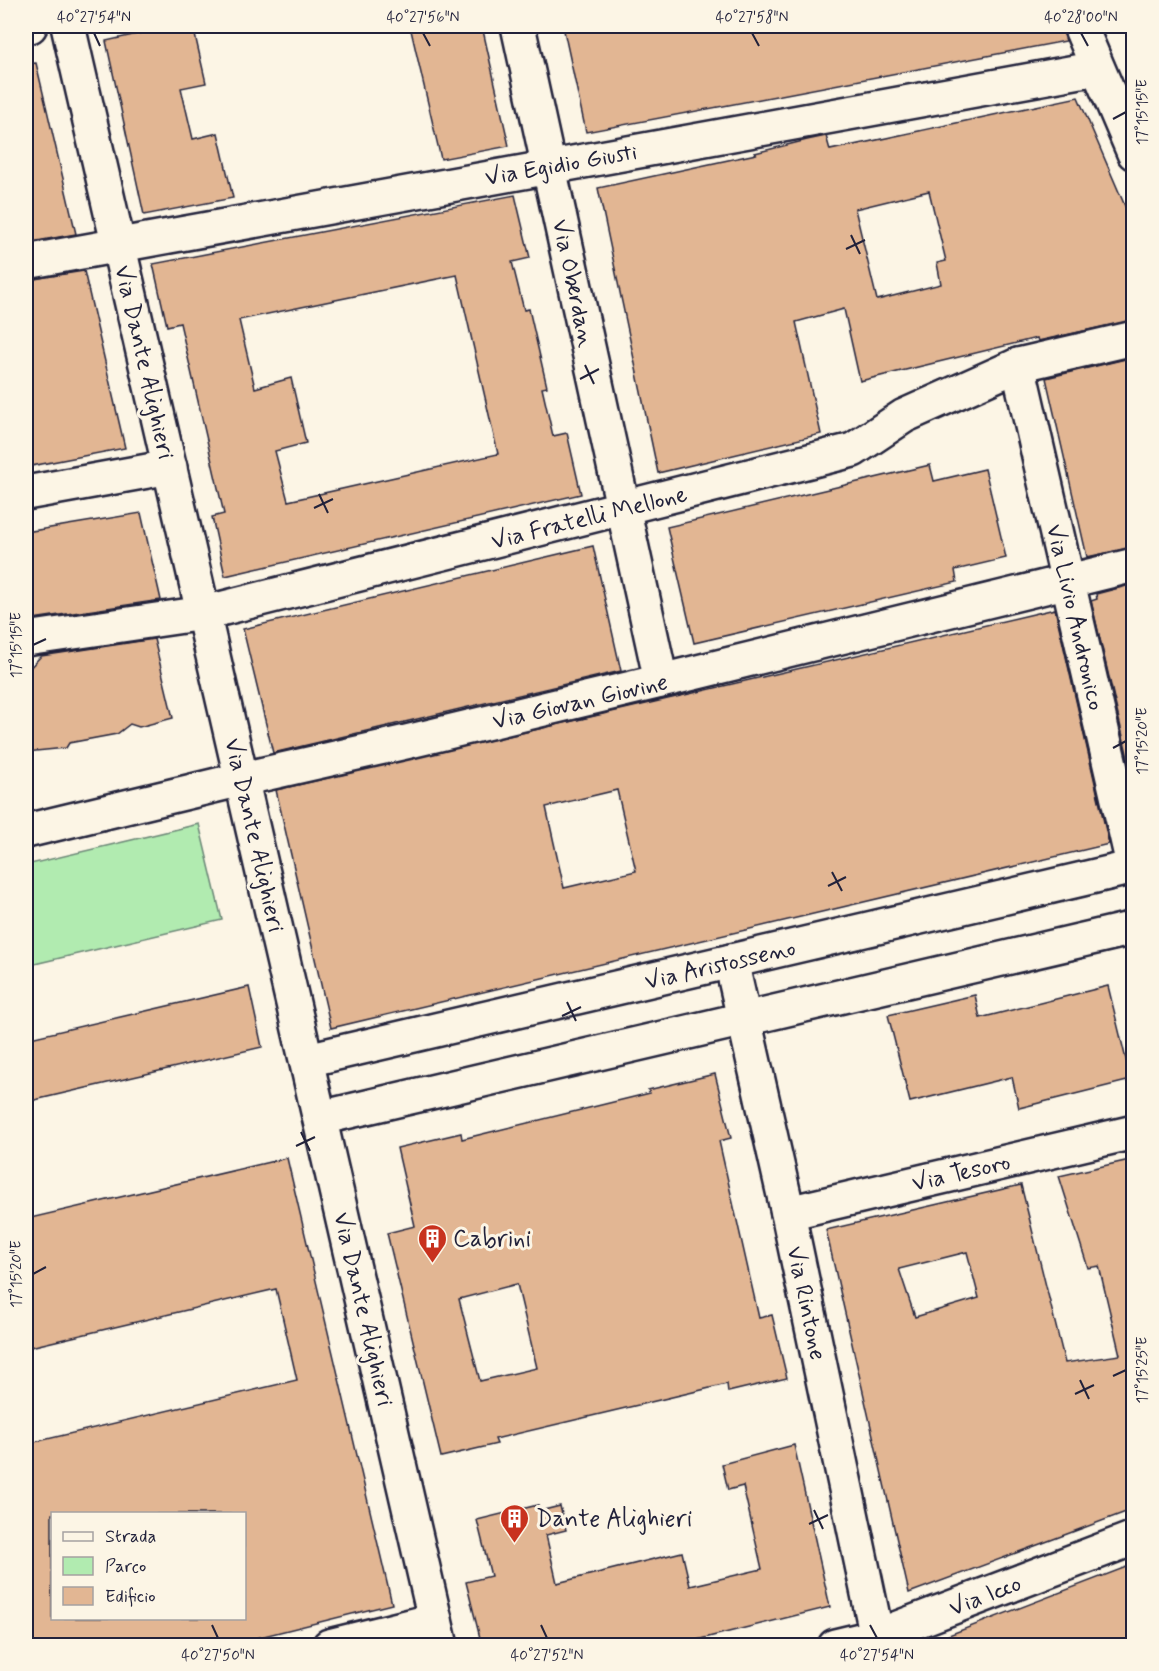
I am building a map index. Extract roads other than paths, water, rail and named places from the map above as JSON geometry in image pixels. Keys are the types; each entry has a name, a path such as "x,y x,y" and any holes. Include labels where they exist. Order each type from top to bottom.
{"street":[{"name":"Via Dante Alighieri","path":"68,26 438,1633"},
{"name":"Via Oberdan","path":"518,26 661,681"},
{"path":"1080,26 1134,153"},
{"name":"Via Egidio Giusti","path":"26,262 1097,68"},
{"name":"Via Fratelli Mellone","path":"26,639 204,613 853,450 904,416 1018,364 1134,338"},
{"name":"Via Livio Andronico","path":"1018,364 1133,868"},
{"path":"26,493 170,467"},
{"name":"Via Giovan Giovine","path":"26,831 661,681 1134,565"},
{"name":"Via Aristosseno","path":"307,1060 1133,868"},
{"path":"320,1118 1134,928"},
{"name":"Via Rintone","path":"731,962 788,1213 878,1641"},
{"name":"Via Tesoro","path":"788,1213 1134,1132"},
{"name":"Via Icco","path":"835,1646 878,1641 1134,1538"},
{"path":"329,1646 438,1633"}],"place":[{"name":"Cabrini","path":"432,1264"},
{"name":"Dante Alighieri","path":"515,1544"}]}
